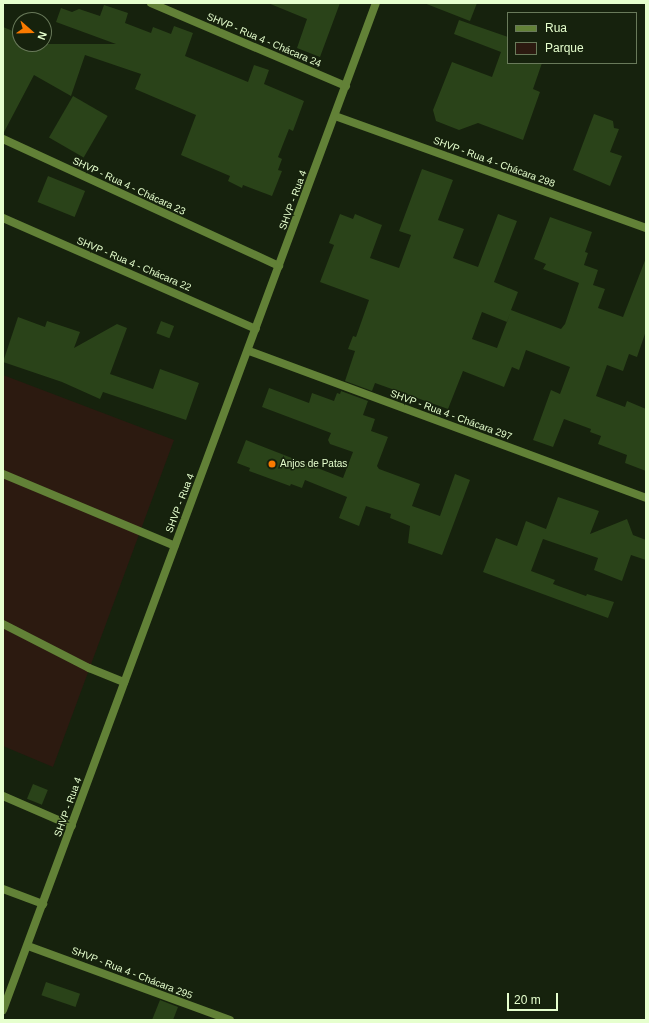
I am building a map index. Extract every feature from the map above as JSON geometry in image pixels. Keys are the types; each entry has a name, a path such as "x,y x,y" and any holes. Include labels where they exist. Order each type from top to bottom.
{"street":[{"name":"SHVP - Rua 4 - Chácara 24","path":"151,3 346,86"},
{"name":"SHVP - Rua 4","path":"3,1010 28,946 124,682 249,351 376,3"},
{"name":"SHVP - Rua 4 - Chácara 298","path":"335,116 646,228"},
{"name":"SHVP - Rua 4 - Chácara 23","path":"3,139 280,266"},
{"name":"SHVP - Rua 4 - Chácara 22","path":"3,218 256,329"},
{"name":"SHVP - Rua 4 - Chácara 297","path":"249,351 646,498"},
{"path":"3,474 175,546"},
{"path":"3,624 90,668 124,682"},
{"path":"3,796 72,826"},
{"path":"7,890 43,904"},
{"name":"SHVP - Rua 4 - Chácara 295","path":"28,946 230,1020"}],"green space":[{"path":"3,375 174,440 53,767 3,746"}],"building":[{"path":"268,3 340,3 320,57 297,48 307,19"},
{"path":"424,3 477,3 470,21"},
{"path":"104,5 128,13 125,23 151,33 153,27 171,34 174,26 193,33 185,56 248,82 254,65 269,70 264,84 304,101 293,131 289,129 278,157 282,159 278,170 282,171 272,196 243,185 242,188 228,181 230,176 181,155 196,115 135,89 141,74 85,55 71,96 34,75 3,134 3,27 12,31 12,52 52,52 52,44 116,44 56,22 61,8 72,12 79,9 100,16"},
{"path":"459,20 507,37 507,64 542,64 533,89 540,92 523,140 478,123 459,130 436,121 433,110 452,62 492,77 501,52 454,34"},
{"path":"73,96 108,116 84,158 49,138"},
{"path":"594,114 613,121 614,128 619,129 610,152 622,156 610,186 573,170"},
{"path":"422,169 453,180 438,220 464,229 453,258 478,267 498,214 517,221 494,282 518,292 511,310 561,329 565,324 579,283 543,269 546,264 534,259 550,217 592,232 585,252 588,253 584,265 598,270 593,285 605,289 598,308 623,317 646,258 646,331 637,357 629,354 623,371 607,365 596,396 625,407 627,401 646,409 646,471 625,463 627,455 598,444 601,436 590,432 591,429 564,419 553,447 533,440 551,390 560,394 570,367 526,350 519,370 512,367 504,387 463,371 448,409 375,383 372,391 345,381 355,351 348,349 353,336 356,337 369,300 320,282 334,245 329,243 340,214 353,219 355,214 382,225 370,258 399,268 411,235 399,231","holes":["482,312 507,322 497,348 472,339"]},
{"path":"48,176 85,191 75,217 38,202"},
{"path":"18,317 45,327 47,321 80,332 74,348 117,324 127,328 110,374 153,389 160,369 199,383 186,420 103,392 100,399 62,382 3,362"},
{"path":"161,321 174,326 169,338 156,333"},
{"path":"269,388 309,403 312,393 334,401 337,393 340,394 341,391 368,401 363,415 375,419 371,431 388,437 377,466 379,469 420,484 412,506 440,516 455,474 470,480 442,555 408,543 410,526 390,518 391,514 366,506 359,526 339,518 347,497 305,480 302,488 291,484 290,486 249,471 250,468 237,463 246,440 343,478 353,452 330,444 328,440 331,433 262,407"},
{"path":"558,497 599,511 590,534 627,519 633,535 646,540 646,560 631,555 622,581 594,570 598,558 543,539 531,571 555,580 553,584 586,596 587,594 614,602 608,618 483,572 496,538 517,546 526,521 546,529"},
{"path":"33,784 48,790 42,805 27,799"},
{"path":"46,982 80,994 75,1007 41,995"},
{"path":"160,1000 178,1007 173,1020 152,1020"}],"place":[{"name":"Anjos de Patas","path":"272,464"}]}
